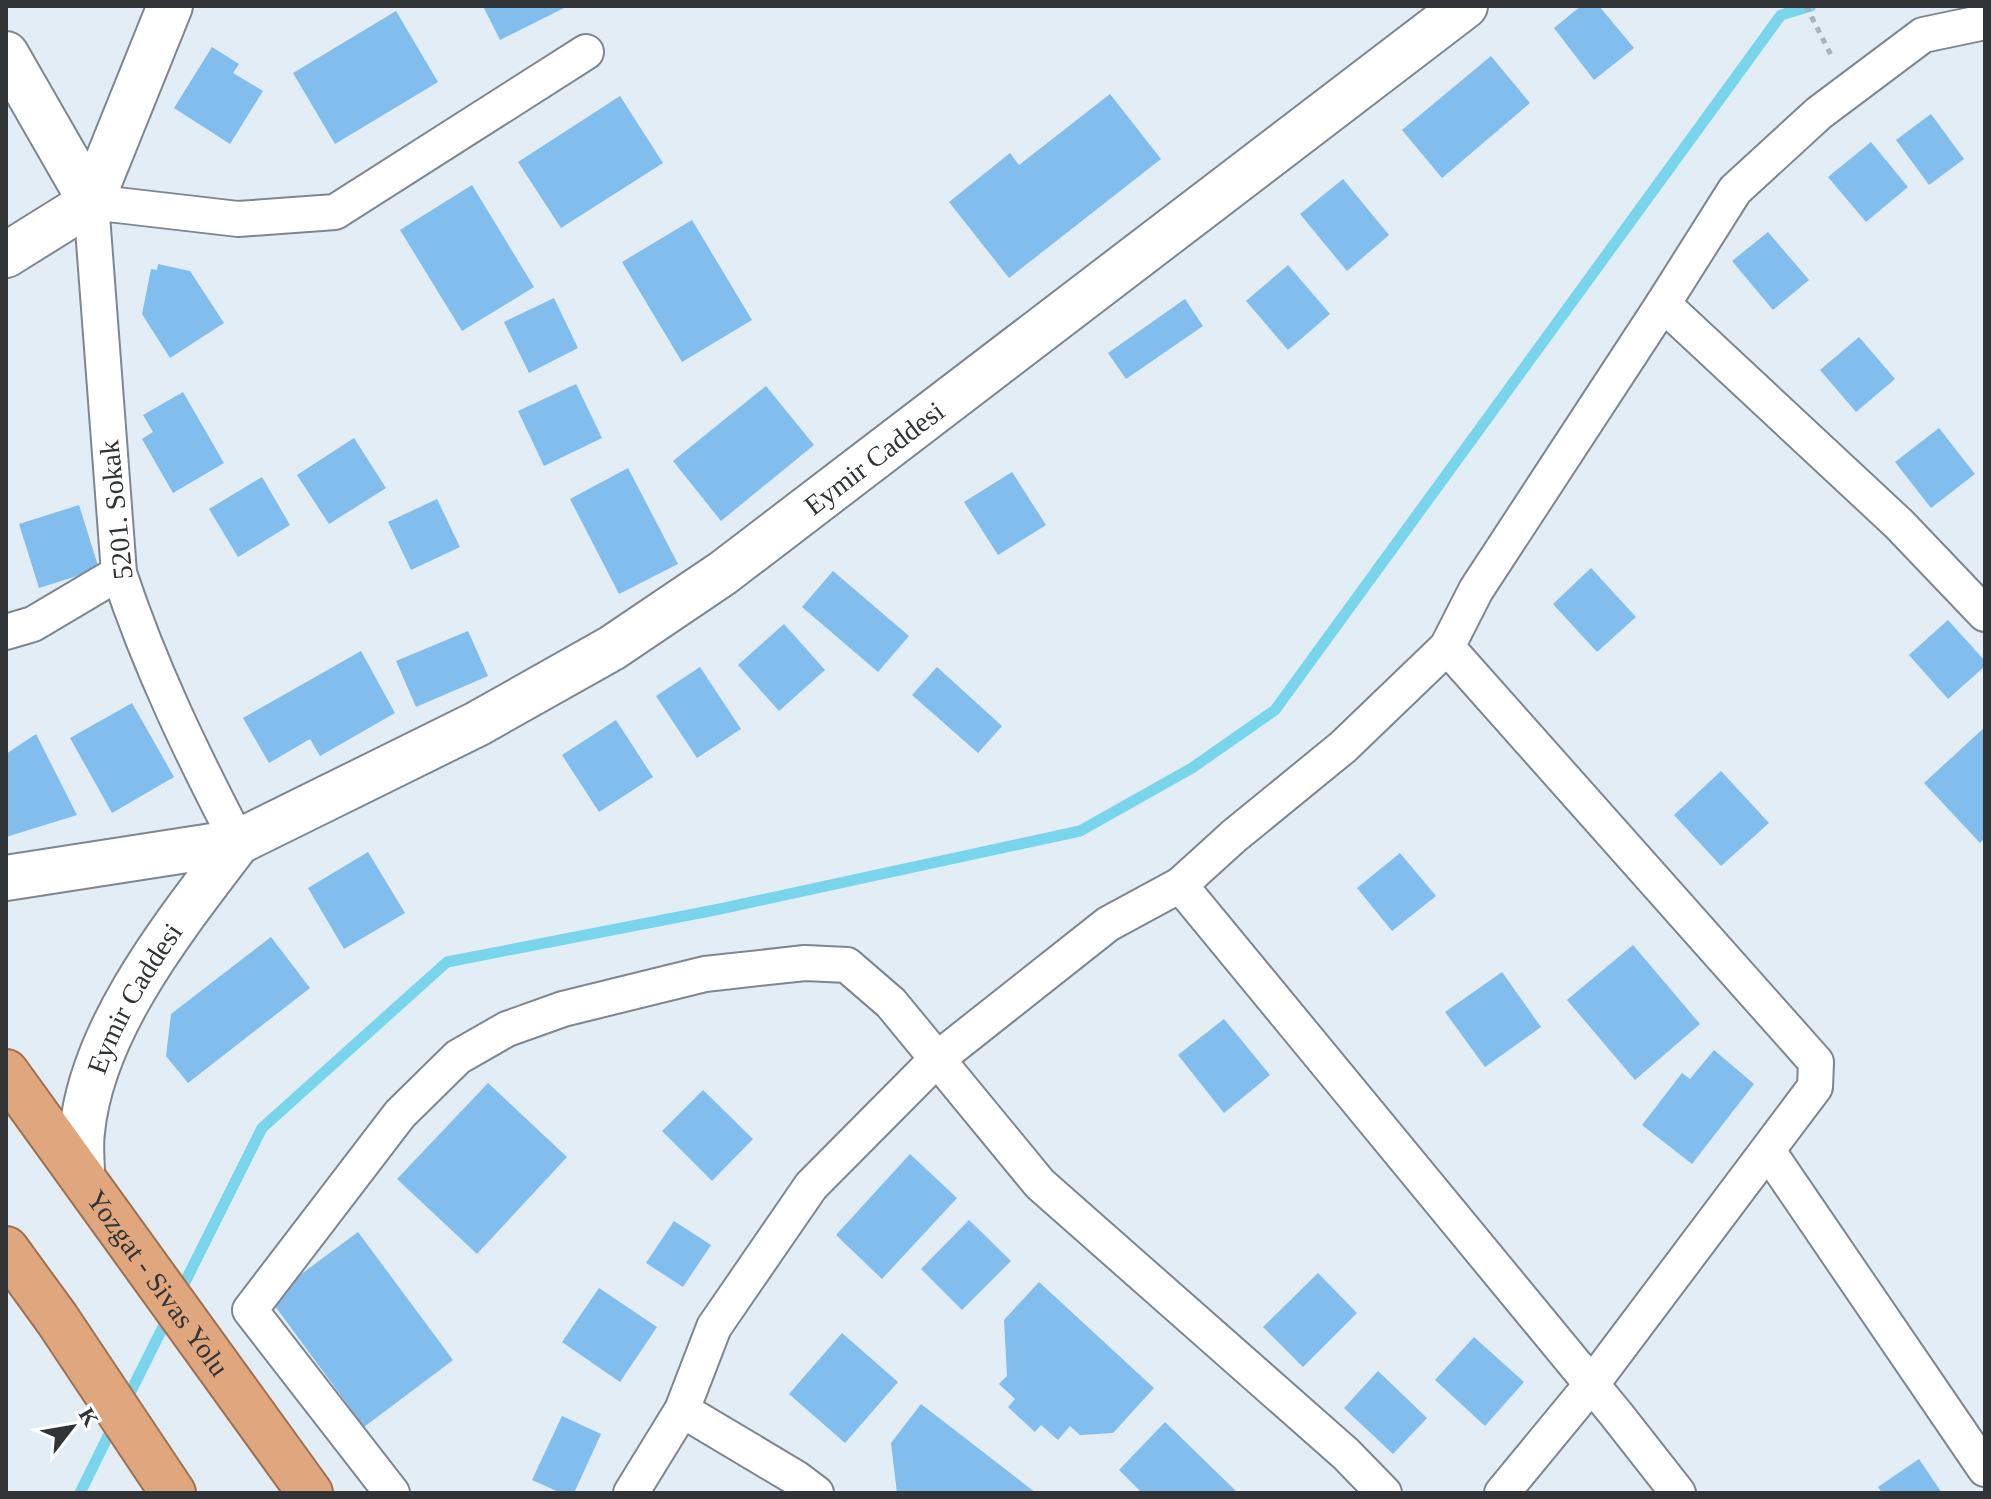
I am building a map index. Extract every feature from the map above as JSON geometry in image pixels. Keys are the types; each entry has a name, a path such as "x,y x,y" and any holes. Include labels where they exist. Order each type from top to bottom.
{"highway":[{"name":"Yozgat - Sivas Yolu","path":"6,1072 310,1493"},
{"path":"6,1249 57,1319 166,1482"}],"main road":[{"path":"6,255 91,202 170,6"},
{"name":"Eymir Caddesi","path":"6,878 238,842 491,716 612,648 723,573 1465,6"},
{"path":"6,54 91,202"},
{"name":"Eymir Caddesi","path":"82,1175 82,1132 87,1100 111,1029 190,907 238,842"}],"street":[{"path":"631,1493 682,1410 714,1327 811,1186 936,1060 1108,924 1180,885 1234,836 1343,747 1447,647 1476,590 1735,190 1819,113 1923,35 1985,22"},
{"path":"91,202 238,219 335,212 586,52"},
{"name":"5201. Sokak","path":"91,202 119,573 161,685 238,842"},
{"path":"1663,304 1899,524 1985,614"},
{"path":"6,632 33,624 119,573"},
{"path":"1447,647 1816,1062 1815,1087 1591,1385 1502,1493"},
{"path":"1180,885 1678,1493"},
{"path":"392,1493 250,1310 400,1114 458,1057 507,1029 563,1009 705,974 805,963 847,965 891,1003 1040,1184 1346,1454 1384,1493"},
{"path":"1768,1151 1985,1469"},
{"path":"682,1410 816,1493"}],"path":[{"path":"1806,6 1817,30"}],"building":[{"path":"483,6 568,6 500,40"},
{"path":"1581,6 1599,6 1634,48 1594,80 1554,28"},
{"path":"396,11 438,82 335,144 293,73"},
{"path":"212,47 239,64 233,73 263,91 230,144 174,108"},
{"path":"1491,56 1530,103 1442,178 1402,130"},
{"path":"1110,94 1161,159 1009,278 949,202 1010,153 1019,165"},
{"path":"620,96 663,163 561,228 518,162"},
{"path":"1931,114 1964,159 1929,185 1896,140"},
{"path":"1871,142 1908,187 1866,222 1828,177"},
{"path":"1343,179 1389,235 1347,271 1300,214"},
{"path":"472,185 534,287 462,331 400,230"},
{"path":"692,220 752,320 682,362 622,262"},
{"path":"1768,232 1809,280 1773,310 1732,261"},
{"path":"158,264 190,271 224,323 170,358 142,314 151,269 157,270"},
{"path":"1288,265 1330,314 1288,350 1246,301"},
{"path":"554,298 578,348 529,373 504,322"},
{"path":"1185,299 1203,326 1126,379 1108,353"},
{"path":"1859,337 1895,379 1856,412 1820,370"},
{"path":"576,384 602,438 544,466 518,411"},
{"path":"766,386 814,445 721,521 673,461"},
{"path":"183,392 224,463 173,493 142,439 153,432 143,415"},
{"path":"1939,428 1975,474 1931,508 1895,462"},
{"path":"354,438 386,488 329,524 297,475"},
{"path":"628,468 678,564 619,594 570,499"},
{"path":"1012,472 1046,525 998,555 964,502"},
{"path":"262,477 290,525 238,557 209,509"},
{"path":"437,499 460,547 411,570 388,522"},
{"path":"79,505 99,569 39,588 19,524"},
{"path":"1591,568 1636,617 1597,652 1553,604"},
{"path":"833,571 909,636 878,672 802,607"},
{"path":"1948,620 1985,661 1985,666 1948,699 1909,655"},
{"path":"784,624 825,670 779,711 738,665"},
{"path":"468,631 488,676 416,707 396,661"},
{"path":"361,651 395,713 320,756 310,739 269,763 243,718"},
{"path":"700,667 741,729 697,758 656,696"},
{"path":"937,667 1002,726 978,753 912,695"},
{"path":"132,703 174,777 112,813 70,738"},
{"path":"616,720 653,777 599,812 562,755"},
{"path":"1985,727 1985,838 1980,843 1924,783"},
{"path":"36,734 77,815 6,837 6,754"},
{"path":"1721,771 1769,823 1721,866 1674,815"},
{"path":"368,852 405,913 344,949 308,888"},
{"path":"1400,853 1436,896 1392,931 1357,888"},
{"path":"271,937 310,988 188,1083 166,1056 171,1014"},
{"path":"1633,945 1700,1024 1635,1080 1567,1000"},
{"path":"1502,972 1541,1027 1485,1067 1445,1012"},
{"path":"1224,1019 1270,1075 1224,1113 1178,1055"},
{"path":"1714,1050 1754,1084 1692,1164 1642,1125 1682,1073 1690,1079"},
{"path":"488,1083 567,1157 477,1254 397,1179"},
{"path":"703,1090 753,1139 712,1181 662,1131"},
{"path":"910,1154 957,1198 882,1279 836,1235"},
{"path":"969,1220 1011,1261 962,1310 921,1269"},
{"path":"674,1221 711,1245 683,1287 646,1263"},
{"path":"358,1232 453,1360 364,1427 269,1298"},
{"path":"1318,1273 1357,1313 1303,1367 1263,1327"},
{"path":"1039,1282 1154,1388 1113,1433 1080,1435 1070,1426 1058,1440 1041,1425 1035,1432 1008,1407 1015,1399 999,1384 1007,1376 1004,1320"},
{"path":"599,1288 657,1327 620,1382 562,1342"},
{"path":"842,1333 898,1382 845,1443 789,1394"},
{"path":"1474,1337 1524,1382 1485,1426 1435,1380"},
{"path":"1378,1371 1427,1418 1393,1454 1344,1408"},
{"path":"921,1404 1036,1493 897,1493 891,1443"},
{"path":"562,1416 601,1434 574,1493 561,1493 532,1480"},
{"path":"1165,1422 1238,1493 1142,1493 1119,1470"},
{"path":"1919,1459 1942,1493 1882,1493 1878,1487"}],"waterway":[{"path":"178,1296 262,1128 447,962 720,909 1080,831 1192,768 1275,710 1781,15 1811,6"},
{"path":"125,1403 169,1315"},
{"path":"80,1493 115,1422"}]}
